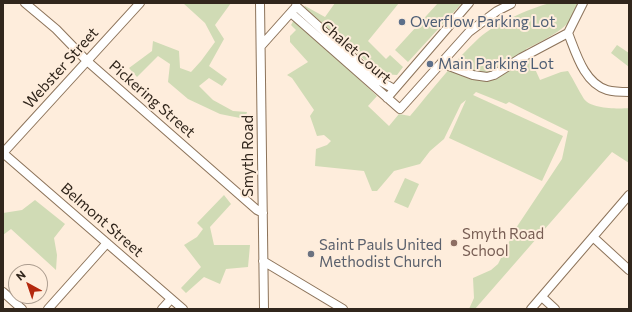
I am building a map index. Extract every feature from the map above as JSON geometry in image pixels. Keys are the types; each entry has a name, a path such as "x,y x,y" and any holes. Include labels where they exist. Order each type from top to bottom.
{"street":[{"name":"Pickering Street","path":"25,3 56,29 87,61 263,214"},
{"name":"Webster Street","path":"3,153 140,3"},
{"name":"Smyth Road","path":"260,3 262,46 264,309"},
{"path":"394,89 469,3"},
{"path":"387,98 400,109 469,32 496,11 511,4 510,3"},
{"path":"441,63 474,75 487,77 494,75 521,58 568,33 583,3"},
{"path":"262,46 295,7"},
{"name":"Chalet Court","path":"295,7 369,72 380,81 394,89 387,98 295,7"},
{"path":"568,33 579,60 593,81 605,90 612,92 629,92"},
{"name":"Belmont Street","path":"3,153 183,309"},
{"path":"532,309 629,195"},
{"path":"593,237 629,270"},
{"path":"48,309 108,243"},
{"path":"264,261 343,309"},
{"path":"3,292 22,309"},
{"path":"542,297 556,309"},
{"path":"162,309 171,299"}],"green space":[{"path":"183,3 231,3 215,25 224,39 209,66 227,79 222,86 209,78 199,86 213,100 233,111 247,112 245,119 220,114 188,99 168,82 170,64 158,56 137,77 129,68 152,51 153,41 179,51 180,68 191,72 201,61 215,42 205,23"},
{"path":"335,3 399,3 368,41 386,59 390,55 403,67 397,75 383,74 375,69 304,7 305,6 325,17"},
{"path":"438,3 462,3 408,62 395,50"},
{"path":"550,3 577,3 576,11 572,19 566,25 550,37 526,49 540,80 568,71 587,102 598,107 605,108 629,108 629,163 612,152 475,309 469,309 474,298 473,278 491,270 498,264 516,228 562,159 568,131 509,102 506,104 476,92 473,95 563,136 542,181 449,138 466,100 461,104 444,139 430,151 420,164 394,171 377,191 372,191 364,171 315,166 316,149 327,145 331,141 324,135 317,136 310,116 314,110 292,78 287,75 308,62 290,42 290,36 296,30 291,25 294,20 377,96 368,106 389,126 399,114 410,116 461,56 486,32 513,17"},
{"path":"617,45 629,53 629,67 611,53"},
{"path":"405,178 419,184 408,208 394,202"},
{"path":"224,195 231,204 210,227 214,245 250,245 248,267 226,269 220,284 204,277 186,293 181,288 201,267 184,245 197,237 203,229 197,223"},
{"path":"35,200 65,224 54,238 57,255 56,270 11,229 3,235 3,213 22,210"}],"place":[{"name":"Overflow Parking Lot","path":"402,22"},
{"name":"Main Parking Lot","path":"430,64"},
{"name":"Smyth Road School","path":"454,243"},
{"name":"Saint Pauls United Methodist Church","path":"311,254"}]}
